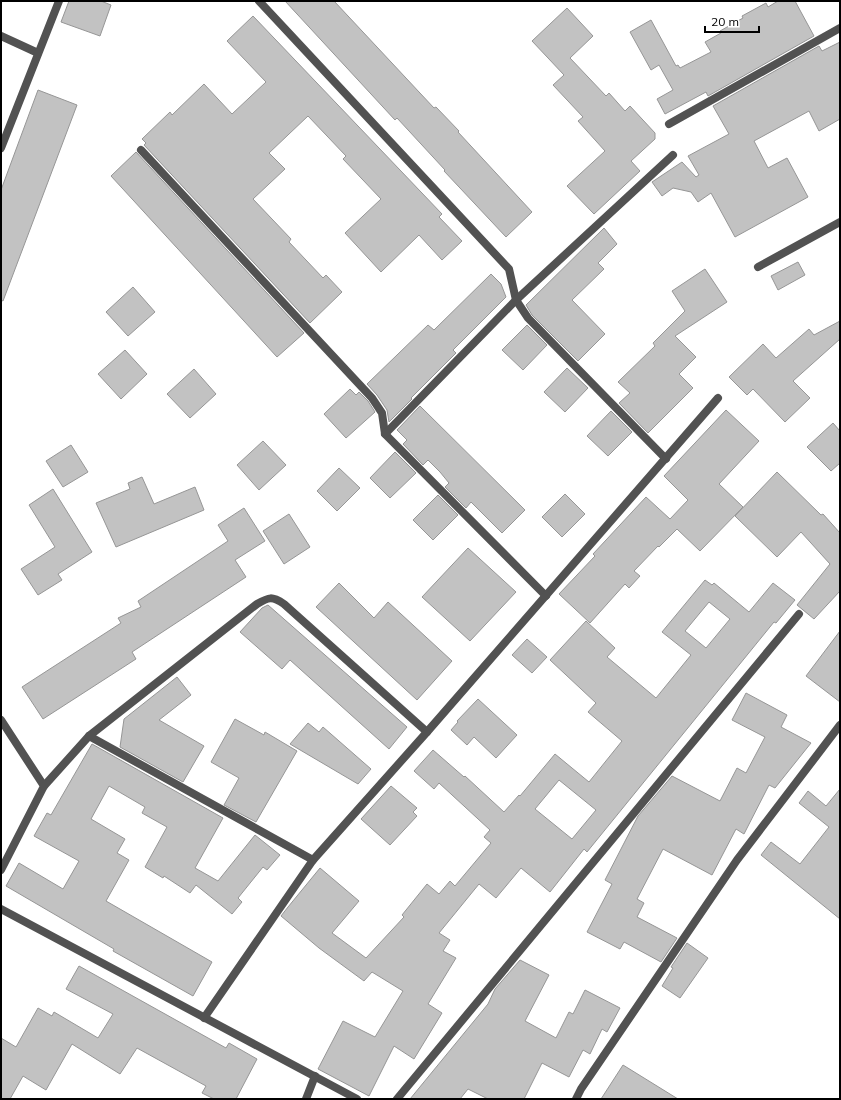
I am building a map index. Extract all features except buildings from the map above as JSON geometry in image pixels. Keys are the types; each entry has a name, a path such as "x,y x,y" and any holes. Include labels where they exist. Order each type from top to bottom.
{"street":[{"path":"1,148 59,1"},
{"path":"259,1 509,269 516,300 528,318 666,459"},
{"path":"669,124 840,28"},
{"path":"1,36 38,53"},
{"path":"141,150 372,398 382,413 386,434 546,596"},
{"path":"386,434 516,300 673,155"},
{"path":"758,267 840,222"},
{"path":"204,1018 313,860 427,732 718,398"},
{"path":"1,870 44,786 89,736 266,598 275,598 284,604 427,732"},
{"path":"397,1099 800,614"},
{"path":"1,720 44,786"},
{"path":"576,1099 581,1089 738,860 840,725"},
{"path":"89,736 313,860"},
{"path":"1,909 357,1099"},
{"path":"306,1099 315,1076"}]}
